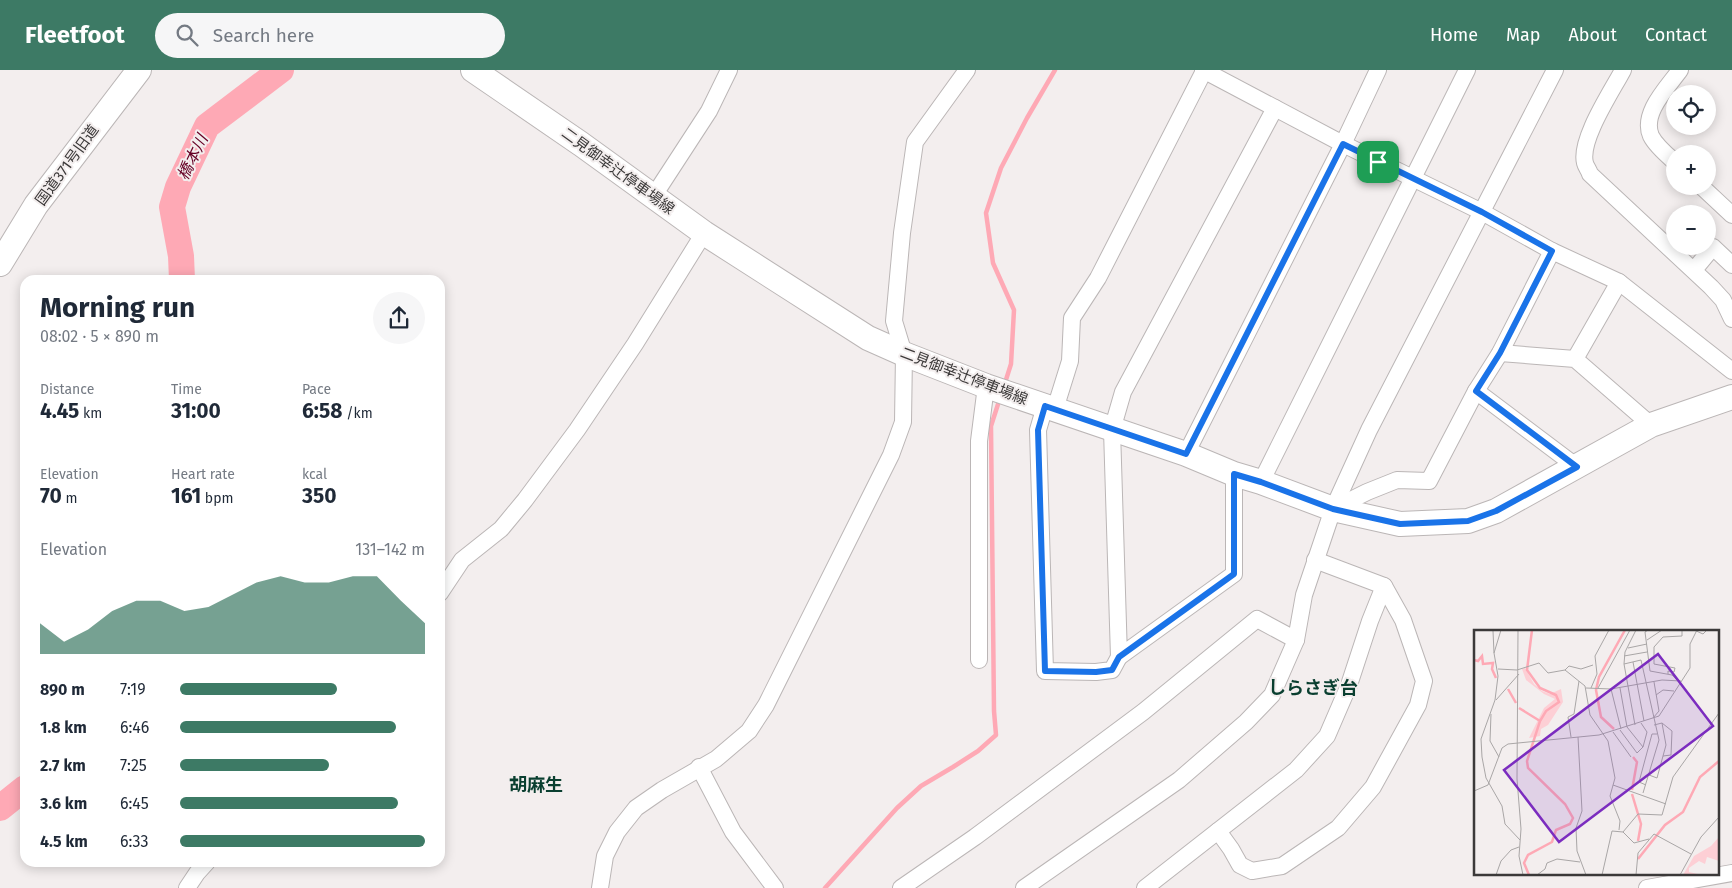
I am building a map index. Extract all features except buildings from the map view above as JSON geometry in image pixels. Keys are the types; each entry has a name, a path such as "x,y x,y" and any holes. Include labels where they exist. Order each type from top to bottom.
{"main road":[{"name":"国道371号旧道","path":"0,264 36,206 139,70"},
{"name":"二見御幸辻停車場線","path":"473,70 581,144 704,233 868,338 904,354 996,389 1186,454 1234,474 1333,509 1400,524 1468,521 1496,511 1651,426 1732,397"}],"street":[{"path":"653,197 709,111 729,70"},
{"path":"600,888 605,856 617,832 636,808 699,767 716,759 749,731 766,705 891,455 903,422 904,354 894,321 902,233 915,142 967,70"},
{"path":"1234,474 1234,574 1119,657 1112,670 1096,672 1045,671 1038,430 1050,408 1070,361 1072,318 1098,278 1204,70 1343,144 1482,212 1552,251 1618,282 1731,369"},
{"path":"1186,454 1343,144 1378,70"},
{"path":"1261,482 1467,70"},
{"path":"1024,888 1179,780 1246,722 1272,695 1296,640 1304,595 1333,509 1369,430 1555,70"},
{"path":"1623,70 1588,135 1585,162 1590,174 1694,270 1723,300 1732,319"},
{"path":"1666,155 1651,136 1648,122 1652,109 1680,70"},
{"path":"1119,657 1112,430 1123,392 1275,108"},
{"path":"1711,195 1732,215"},
{"path":"445,586 462,560 501,529 578,430 704,233"},
{"path":"1694,270 1713,247 1732,265"},
{"path":"1333,509 1397,480 1429,481 1476,391 1500,353 1552,251"},
{"path":"1575,359 1618,282"},
{"path":"1500,353 1575,359 1651,426"},
{"path":"979,660 979,441 996,389"},
{"path":"1476,391 1577,467"},
{"path":"1218,831 1240,865 1252,871 1282,866 1338,828 1373,788 1418,705 1424,681 1403,620 1384,586 1315,560"},
{"path":"1145,888 1296,770 1327,736 1349,685 1370,621 1384,586"},
{"path":"901,888 975,837 1142,712 1257,619 1296,640"},
{"path":"699,767 733,832 775,888"},
{"path":"187,888 202,867"},
{"path":"1647,888 1715,876"}],"waterway":[{"name":"橋本川","path":"182,275 181,256 172,207 178,187 207,126 281,70"},
{"path":"1004,386 1011,364 1014,310 993,263 986,213 1001,168 1055,70"},
{"path":"825,888 897,808 921,786 978,751 996,735 994,711 991,426 1000,398"},
{"name":"橋本川","path":"0,808 20,792"}],"district":[{"name":"しらさぎ台","path":"1313,688"},
{"name":"胡麻生","path":"536,785"}],"route":[{"path":"1343,144 1378,162 1482,212 1552,251 1500,353 1476,391 1577,467 1496,511 1468,521 1400,524 1333,509 1234,474 1234,574 1119,657 1112,670 1096,672 1045,671 1038,430 1045,406 1186,454 1343,144"}]}
